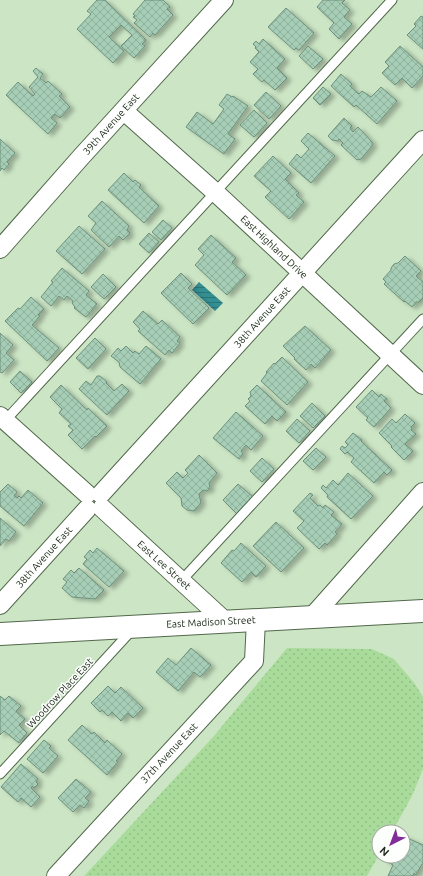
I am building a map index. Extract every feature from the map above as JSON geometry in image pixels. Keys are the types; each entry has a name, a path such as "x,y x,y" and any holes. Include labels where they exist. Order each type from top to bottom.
{"main road":[{"name":"East Madison Street","path":"0,634 423,612"}],"street":[{"name":"39th Avenue East","path":"0,249 224,0"},
{"name":"East Highland Drive","path":"124,111 215,192 423,385"},
{"name":"38th Avenue East","path":"0,605 423,140"},
{"name":"East Lee Street","path":"2,421 94,501 182,580 226,622"},
{"path":"312,618 423,492"},
{"name":"37th Avenue East","path":"56,876 254,661 256,620"}],"lane":[{"path":"2,421 392,0"},
{"path":"182,580 423,318"},
{"name":"Woodrow Place East","path":"0,774 136,626"}],"green space":[{"path":"287,648 372,649 394,659 415,684 423,697 423,769 412,796 396,824 371,824 371,864 374,864 367,876 84,876 213,737"}],"water":[{"path":"199,282 223,303 215,311 192,290"}],"building":[{"path":"97,0 105,0 146,40 142,44 145,46 134,58 121,46 132,35 121,25 109,37 124,51 113,63 77,29 91,14 87,11"},
{"path":"145,0 163,0 170,7 167,9 173,15 155,35 153,33 150,37 134,23 137,20 133,17 135,16 133,14"},
{"path":"323,0 345,0 342,3 350,10 344,17 352,24 339,39 329,29 334,23 317,7"},
{"path":"286,8 314,33 299,50 296,48 294,50 268,27"},
{"path":"421,16 423,17 423,49 407,35 416,26 414,24"},
{"path":"263,39 285,59 277,68 287,78 275,90 264,80 262,82 253,74 258,69 250,62 259,52 253,44 256,41 259,44"},
{"path":"308,46 323,59 313,69 299,56"},
{"path":"400,46 423,67 423,76 412,88 402,78 395,85 382,73 389,66 385,62"},
{"path":"36,68 43,74 40,78 46,83 48,81 62,94 59,96 70,107 60,118 55,114 51,118 57,123 48,134 6,95 18,82 33,96 35,94 29,87 38,77 33,71"},
{"path":"341,74 352,84 350,86 359,94 362,91 371,97 381,87 397,101 377,124 356,105 354,107 331,86"},
{"path":"323,87 331,94 320,105 313,98"},
{"path":"266,92 281,106 269,119 254,105"},
{"path":"227,94 232,97 233,96 248,106 228,134 235,139 224,154 186,127 197,112 213,124 224,109 219,105"},
{"path":"254,110 267,123 254,137 240,125"},
{"path":"344,118 352,126 350,128 353,132 358,127 372,142 372,146 361,159 357,160 341,145 343,143 339,139 338,141 332,140 328,136"},
{"path":"308,133 335,156 311,183 289,164 297,154 301,158 309,149 301,141"},
{"path":"0,139 15,153 7,162 9,164 4,170 2,168 0,171"},
{"path":"273,156 291,173 285,179 299,193 296,195 304,202 289,219 265,197 271,191 254,176"},
{"path":"124,173 133,182 135,180 141,185 139,187 159,206 144,223 108,190"},
{"path":"102,201 129,226 127,230 130,233 123,240 119,236 109,247 91,230 96,223 88,216"},
{"path":"163,220 172,228 161,240 152,232"},
{"path":"79,226 105,249 82,274 56,251"},
{"path":"149,233 159,242 149,253 139,244"},
{"path":"211,235 236,258 232,262 246,275 227,295 195,265 204,255 198,249"},
{"path":"405,256 421,271 416,276 423,282 423,298 419,302 416,302 412,307 405,301 404,302 384,284 386,282 383,279 394,264 398,263"},
{"path":"62,268 89,291 86,295 97,304 86,317 74,308 75,307 72,303 73,301 67,296 64,300 59,296 51,306 41,297 53,282 51,281"},
{"path":"181,273 192,284 188,288 209,308 193,324 161,293"},
{"path":"103,274 116,287 104,299 91,287"},
{"path":"31,297 44,309 32,325 59,348 47,361 5,321 18,308 20,309"},
{"path":"143,311 158,324 162,320 180,337 177,341 180,343 172,353 169,350 165,355 138,331 140,329 133,322"},
{"path":"305,326 331,350 315,368 311,364 306,370 283,346"},
{"path":"0,333 13,345 6,353 14,360 2,373 0,372"},
{"path":"95,338 106,349 88,369 76,358"},
{"path":"126,346 133,353 135,351 139,354 146,346 161,359 140,384 120,367 119,362 111,356 118,348 121,351"},
{"path":"282,357 308,382 287,405 261,381 267,373 266,372"},
{"path":"20,371 32,382 21,393 10,382"},
{"path":"97,376 100,376 107,382 106,383 114,391 122,384 129,391 107,415 79,389 86,381 91,385"},
{"path":"61,385 87,410 88,408 107,426 82,449 68,435 73,430 68,426 71,424 59,413 62,409 50,397"},
{"path":"257,385 286,412 277,421 272,416 265,424 245,406 250,401 248,399 251,396 250,392"},
{"path":"372,390 379,397 381,394 387,399 384,401 391,408 374,427 366,420 368,418 356,407"},
{"path":"312,403 325,416 313,428 300,416"},
{"path":"236,412 263,436 251,450 246,445 241,451 243,454 239,459 213,438"},
{"path":"405,414 415,423 411,427 411,430 416,434 405,444 413,451 404,460 379,433 392,419 396,423"},
{"path":"297,419 310,431 299,443 286,431"},
{"path":"353,433 392,470 387,475 384,472 374,483 351,462 354,458 347,452 345,454 340,449 342,446 345,448 348,445 345,442"},
{"path":"316,448 326,457 313,470 303,461"},
{"path":"199,455 217,473 209,483 210,488 207,491 203,490 199,494 201,503 194,511 187,510 182,506 181,498 166,483 177,472 183,478 188,473 185,470"},
{"path":"262,458 274,469 262,482 250,471"},
{"path":"348,473 373,496 351,519 327,497 328,495 321,488 323,485 326,488 333,480 338,485"},
{"path":"8,484 17,492 14,496 17,498 19,496 21,498 28,490 43,503 24,526 0,506 0,492"},
{"path":"238,484 253,497 237,514 223,500"},
{"path":"310,493 313,495 310,498 318,506 320,505 323,508 325,505 334,512 331,515 342,524 335,532 337,534 327,545 325,543 319,549 297,528 304,521 293,511"},
{"path":"0,518 16,532 9,541 6,539 0,546"},
{"path":"276,522 304,548 281,572 253,546"},
{"path":"241,543 266,566 256,577 251,572 242,582 221,563 232,550 234,551"},
{"path":"97,548 124,571 109,587 83,564 87,559 84,557 90,550 93,553"},
{"path":"79,568 104,590 95,599 72,597 62,588 67,582 63,579 71,570 74,573"},
{"path":"191,648 211,665 200,677 194,672 178,691 156,672 168,658 176,665"},
{"path":"108,686 115,693 121,687 143,708 133,718 128,713 121,721 112,712 108,716 102,710 100,712 91,703"},
{"path":"0,696 5,700 9,696 21,706 16,711 25,719 19,725 27,733 19,743 4,731 0,735"},
{"path":"82,725 92,734 94,732 105,743 107,740 122,754 116,761 118,762 107,775 68,740"},
{"path":"44,740 51,746 49,748 58,756 43,773 27,759"},
{"path":"21,764 38,779 36,782 38,784 34,788 32,786 31,788 40,797 31,807 21,798 18,802 1,787"},
{"path":"76,779 91,792 85,798 89,801 84,808 80,805 73,812 58,798"},
{"path":"411,840 423,845 423,864 416,875 414,873 413,876 388,876 393,865 391,864 411,864"}]}
